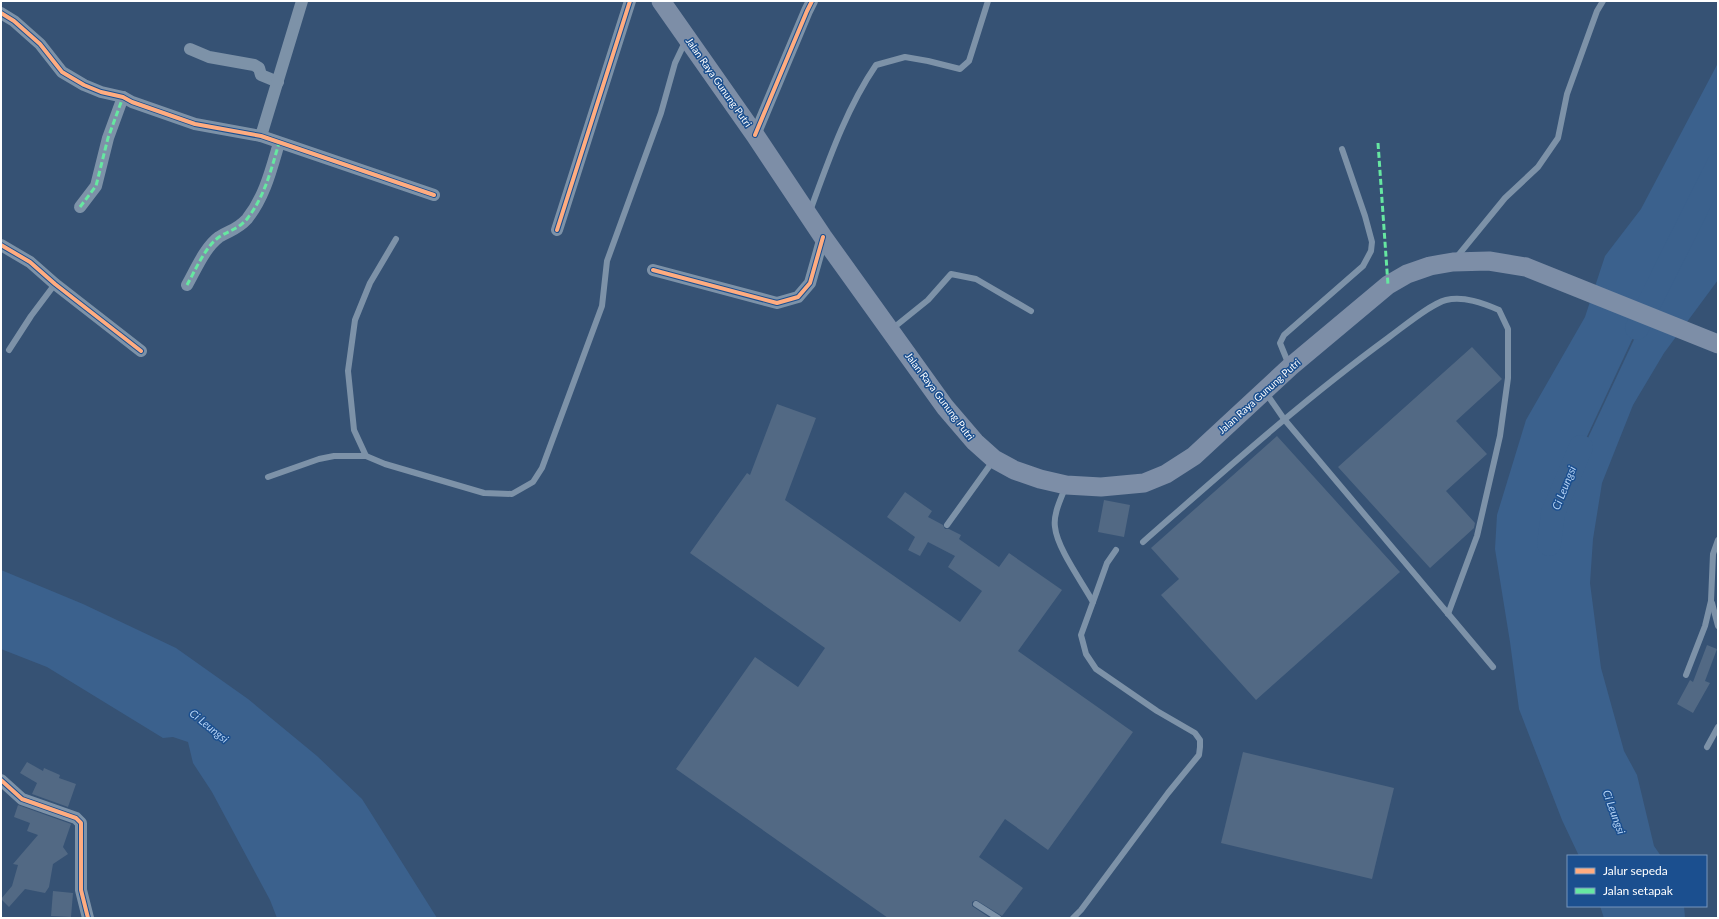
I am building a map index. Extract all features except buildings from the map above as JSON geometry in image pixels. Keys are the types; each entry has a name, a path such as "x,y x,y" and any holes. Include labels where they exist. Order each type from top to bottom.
{"main road":[{"name":"Jalan Raya Gunung Putri","path":"661,1 755,135 823,237 945,406 975,442 994,459 1014,470 1040,479 1066,485 1101,488 1144,483 1166,474 1194,456 1290,367 1388,285 1407,274 1430,266 1452,262 1490,261 1526,267 1718,344"}],"street":[{"path":"261,136 302,1"},
{"path":"558,230 630,1"},
{"path":"755,135 806,11 812,1"},
{"path":"1,13 14,21 40,44 62,72 84,85 101,92 123,97 132,102 195,124 261,136 279,144 434,195"},
{"path":"190,49 209,57 254,65 259,68 261,75 278,82"},
{"path":"80,207 96,186 108,138 123,97"},
{"path":"187,285 203,257 219,238 238,228 255,207 265,191 279,144"},
{"path":"653,270 777,303 798,297 810,283 823,237"},
{"path":"1,245 30,262 55,284 141,351"},
{"path":"1,780 22,799 76,818 81,823 81,890 88,918"}],"lane":[{"path":"809,216 830,156 865,82 876,65 905,57 960,69 969,61 988,1"},
{"path":"1452,262 1505,198 1538,167 1558,138 1567,94 1597,11 1603,1"},
{"path":"268,477 319,459 334,456 366,456 385,464 484,493 512,494 533,482 542,468 602,306 607,261 661,113 675,63 687,37"},
{"path":"1290,367 1280,343 1284,335 1363,266 1371,251 1372,242 1365,216 1342,148"},
{"path":"366,456 354,430 348,371 356,320 370,283 396,239"},
{"path":"890,330 928,300 951,274 976,279 1031,311"},
{"path":"9,350 30,316 55,284"},
{"path":"1143,542 1284,419 1352,365 1429,308 1446,300 1466,299 1484,303 1499,310 1508,329 1508,378 1500,436 1477,536 1448,614"},
{"path":"1265,391 1284,419 1493,667"},
{"path":"947,525 994,459"},
{"path":"1066,485 1057,510 1054,526 1059,542 1093,602"},
{"path":"1686,675 1705,626 1712,601 1713,554 1718,540"},
{"path":"1073,918 1081,910 1168,793 1199,755 1200,747 1200,740 1195,732 1157,711 1096,669 1086,654 1081,635 1107,563 1116,550"},
{"path":"1712,601 1718,626"},
{"path":"1707,747 1718,727"},
{"path":"976,904 998,918"}],"water":[{"path":"1718,63 1718,280 1664,353 1633,405 1602,483 1593,539 1590,583 1601,668 1624,751 1637,775 1654,846 1660,855 1579,855 1562,820 1519,709 1495,549 1497,515 1526,420 1585,317 1605,256 1641,209","holes":["1675,252 1559,500 1570,473 1650,301"]},
{"path":"1,570 83,604 176,648 248,699 317,756 362,799 437,918 277,918 270,900 212,792 193,763 188,742 173,737 163,738 47,667 1,649"},
{"path":"1600,907 1684,907 1685,918 1604,918"}],"waterway":[{"name":"Ci Leungsi","path":"1637,328 1718,165"},
{"name":"Ci Leungsi","path":"1549,544 1553,513 1581,447"}],"marked path":[{"path":"80,207 96,186 108,138 123,97"},
{"path":"187,285 214,241 240,225 247,219 253,210 267,182 279,143"},
{"path":"1378,143 1388,285"}],"cycle path":[{"path":"557,230 630,1"},
{"path":"755,135 812,1"},
{"path":"1,13 14,21 40,44 62,72 84,85 101,92 123,97 132,102 195,124 261,136 434,195"},
{"path":"653,270 777,303 798,297 810,283 823,237"},
{"path":"1,245 30,262 55,284 141,351"},
{"path":"1,780 22,799 76,818 81,823 81,890 88,918"}]}
